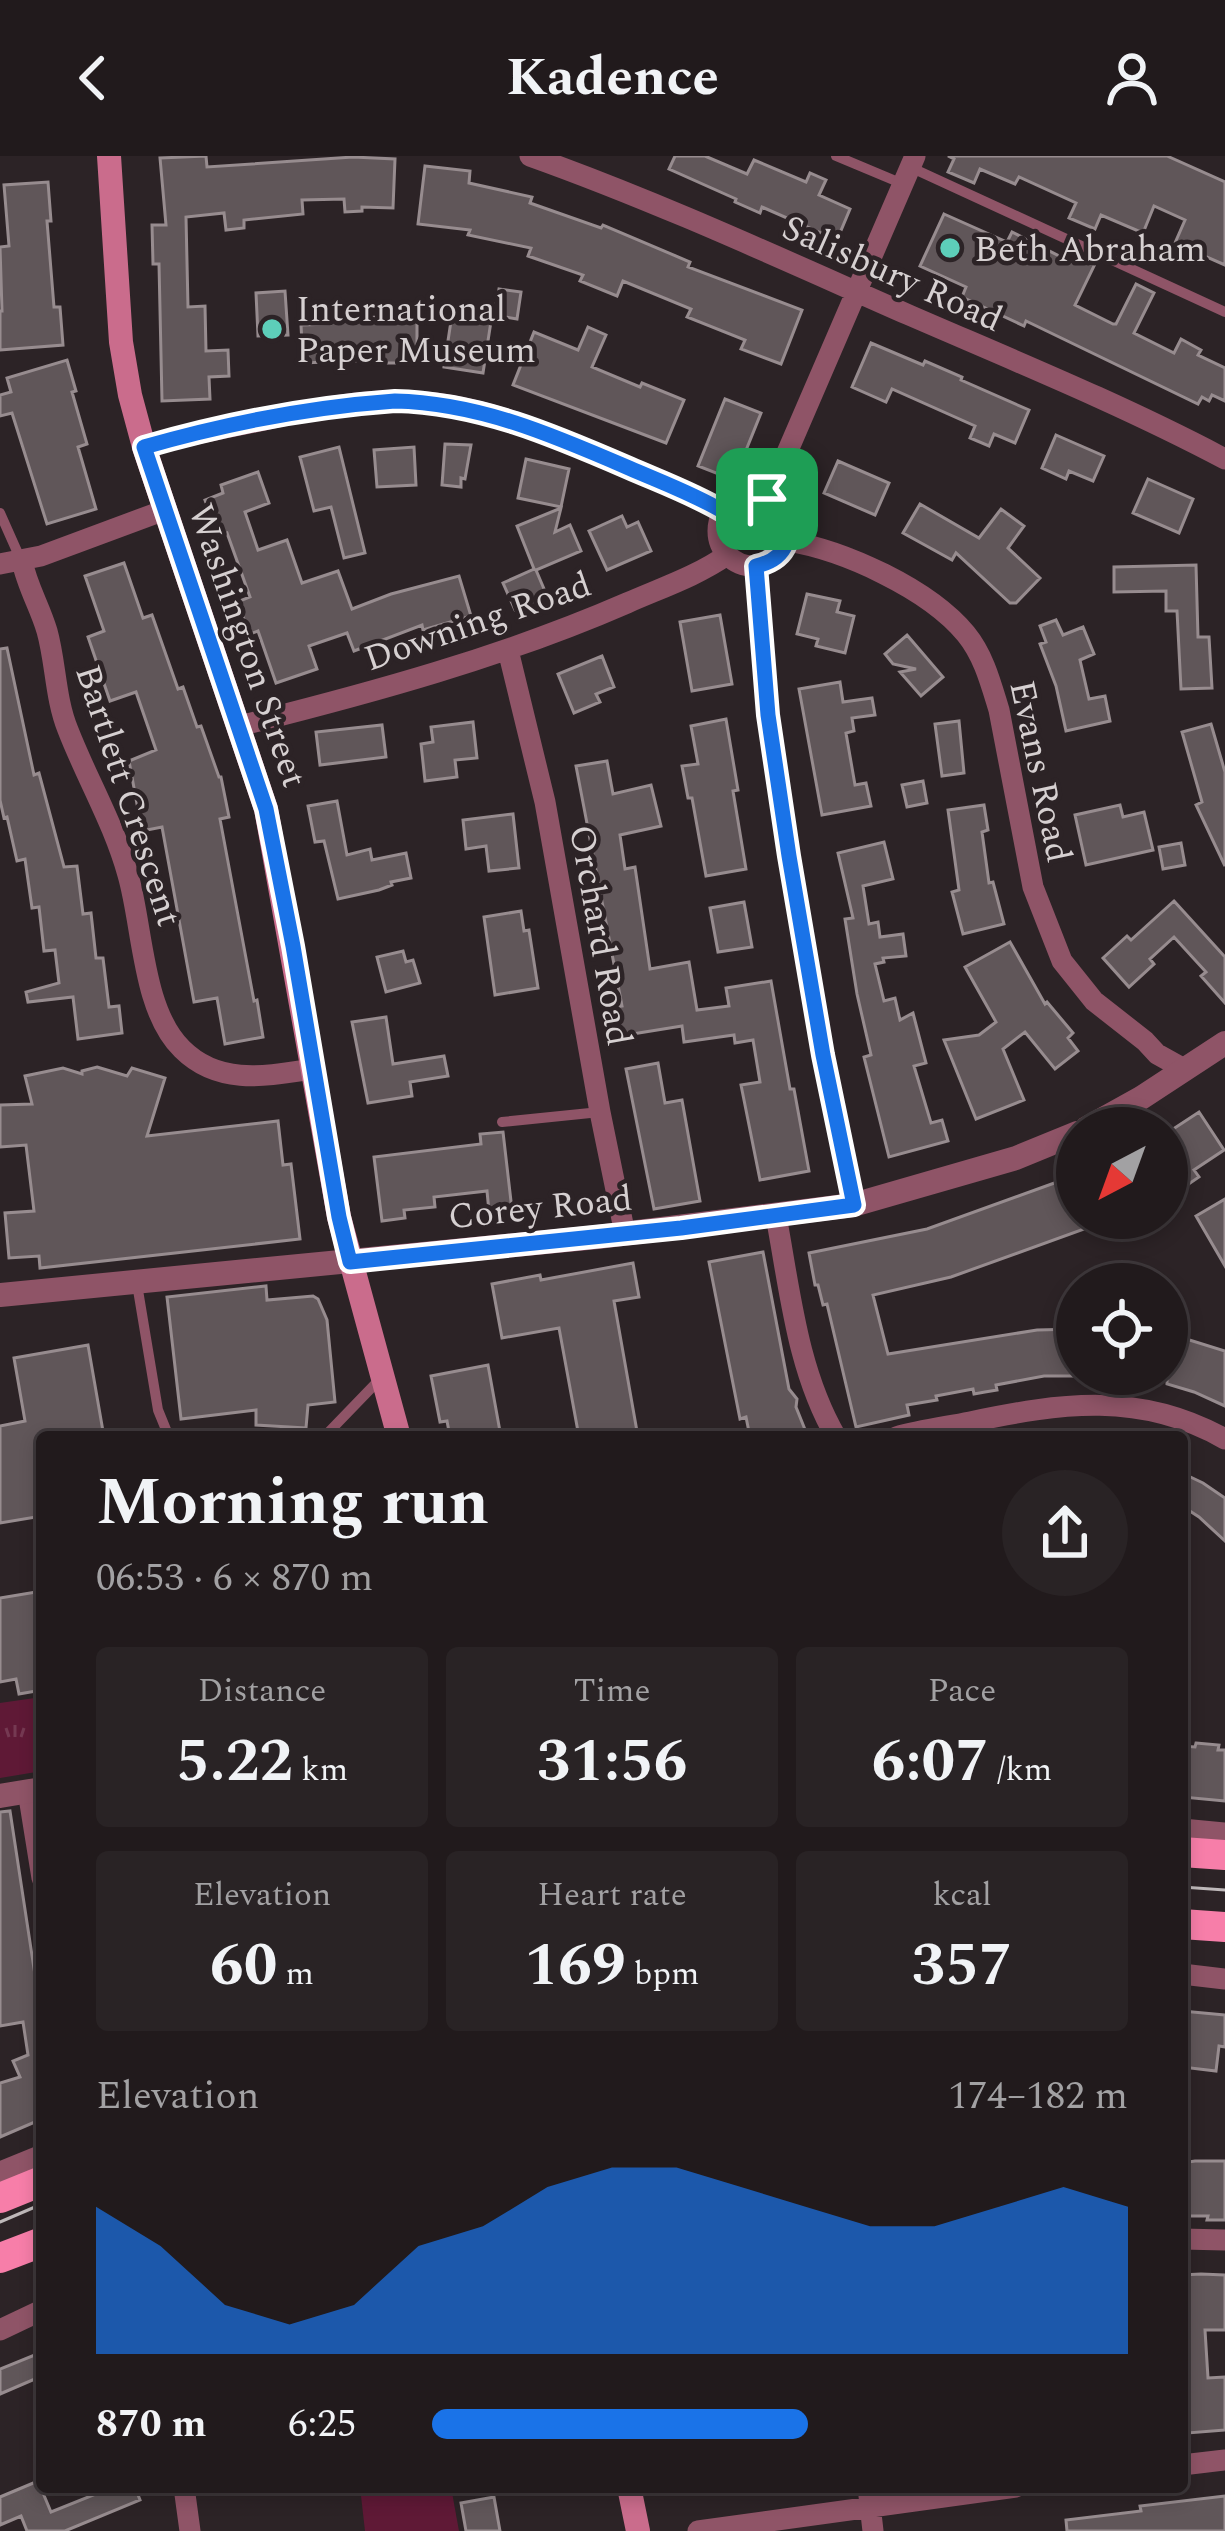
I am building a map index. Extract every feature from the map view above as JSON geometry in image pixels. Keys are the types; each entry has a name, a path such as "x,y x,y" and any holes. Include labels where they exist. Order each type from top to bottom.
{"main road":[{"name":"Washington Street","path":"109,156 127,382 144,447 272,834 335,1197 397,1431"},
{"path":"1188,1852 1225,1855"},
{"path":"1188,1924 1225,1927"},
{"path":"0,2198 36,2183"},
{"path":"0,2258 36,2244"},
{"path":"630,2493 638,2531"}],"street":[{"name":"Salisbury Road","path":"530,156 857,292 1225,459"},
{"path":"767,499 910,169"},
{"path":"144,447 354,404 440,404 484,411 526,425 724,512"},
{"path":"743,497 767,499 784,513 788,541 776,559 756,566 740,563 728,555 718,534 724,512 743,497"},
{"path":"11,563 165,510"},
{"name":"Evans Road","path":"788,541 820,548 875,572 931,604 968,636 995,697 1034,887 1062,961 1094,1001 1157,1054 1184,1070"},
{"name":"Downing Road","path":"239,727 508,650 625,604 728,555"},
{"name":"Bartlett Crescent","path":"11,563 27,584 46,628 66,726 129,875 151,982 167,1030 195,1060 226,1075 313,1069"},
{"path":"756,566 768,715 789,856 854,1205"},
{"name":"Orchard Road","path":"508,650 545,802 625,1234"},
{"path":"1125,1107 1223,1048"},
{"name":"Corey Road","path":"0,1294 625,1234 854,1205 1016,1158 1056,1142"},
{"path":"776,1216 803,1355 833,1431"},
{"path":"909,1431 927,1423 1126,1400 1225,1439"},
{"path":"0,1796 35,1790"},
{"path":"1188,1829 1225,1833"},
{"path":"1188,1975 1225,1979"},
{"path":"0,2172 36,2157"},
{"path":"1188,2239 1225,2240"},
{"path":"0,2330 36,2313"},
{"path":"1188,2463 1225,2460"},
{"path":"185,2493 190,2531"},
{"path":"698,2531 870,2497 928,2493"},
{"path":"870,2497 873,2531"}],"lane":[{"path":"836,156 910,169 1225,312"},
{"path":"0,513 11,563"},
{"path":"502,1122 600,1112"},
{"path":"136,1281 158,1410 167,1431"},
{"path":"330,1431 383,1377"}],"green space":[{"path":"36,1698 36,1772 0,1778 0,1703"},
{"path":"361,2493 452,2493 459,2531 365,2531"}],"building":[{"path":"206,156 207,167 353,157 395,159 393,208 345,212 344,199 302,200 303,214 244,220 244,228 226,230 224,213 186,217 188,307 205,306 206,351 228,350 229,376 209,377 210,399 162,401 159,264 153,264 152,225 166,225 160,158"},
{"path":"675,156 705,156 747,174 754,160 806,182 810,173 826,180 819,195 850,209 837,240 762,207 760,213 669,169"},
{"path":"948,156 1167,156 1225,182 1225,265 1175,243 1185,220 1154,206 1143,233 1101,215 1095,229 1069,218 1076,203 1019,177 1015,184 980,169 974,183 948,172 954,159"},
{"path":"425,166 470,171 469,183 532,197 530,203 603,225 690,262 688,267 802,310 781,364 741,349 745,340 687,317 691,309 623,281 617,296 580,281 583,275 528,256 531,248 468,235 470,230 418,224"},
{"path":"48,182 54,307 60,307 63,345 0,350 0,247 9,246 4,185"},
{"path":"944,214 1007,242 1012,232 1073,263 1077,255 1095,264 1075,305 1113,324 1136,284 1154,293 1134,333 1174,353 1181,339 1201,350 1198,355 1225,368 1225,401 1212,395 1209,401 1202,397 1198,404 1026,321 1024,326 962,297 966,287 920,266"},
{"path":"499,289 521,292 517,319 494,315"},
{"path":"285,291 288,335 258,336 256,293"},
{"path":"377,305 417,305 417,363 303,363 301,325 377,317"},
{"path":"453,308 492,315 483,373 444,367"},
{"path":"588,327 606,335 592,367 684,400 666,443 513,385 534,332 578,350"},
{"path":"871,343 923,365 925,361 1029,410 1015,443 994,434 989,446 970,438 975,426 892,389 886,402 852,387"},
{"path":"67,360 87,444 78,447 96,509 47,524 12,413 0,416 0,395 11,392 7,378"},
{"path":"725,399 761,413 734,480 698,466"},
{"path":"1056,435 1104,456 1093,481 1069,471 1066,479 1042,468"},
{"path":"445,444 471,445 461,487 442,485"},
{"path":"339,447 365,553 344,558 331,507 314,511 300,457"},
{"path":"414,447 416,485 377,487 374,450"},
{"path":"526,459 569,469 561,507 518,498"},
{"path":"838,461 889,483 875,515 824,493"},
{"path":"258,472 269,503 245,512 258,550 287,540 302,583 338,571 352,609 459,576 471,616 423,630 422,625 354,651 347,633 309,646 317,669 276,683 258,631 250,634 237,602 250,597 227,533 218,536 205,500 223,493 221,485"},
{"path":"1148,479 1193,499 1179,533 1133,513"},
{"path":"920,504 979,538 1001,509 1024,526 1008,548 1040,578 1016,603 1010,603 956,553 952,560 903,533"},
{"path":"561,508 555,532 570,525 581,551 536,570 547,596 515,610 503,583 534,569 517,526"},
{"path":"622,516 627,527 638,522 651,551 607,570 589,531"},
{"path":"124,563 143,618 152,615 178,689 183,687 221,777 229,817 220,819 263,1037 225,1044 217,998 194,1002 162,827 142,831 129,761 156,750 136,692 110,701 88,637 104,631 85,576"},
{"path":"1196,565 1198,637 1209,637 1212,688 1181,689 1177,611 1166,611 1166,591 1114,592 1114,567"},
{"path":"807,594 840,601 837,612 854,616 845,653 816,646 818,639 797,634"},
{"path":"720,615 732,684 692,691 680,622"},
{"path":"1056,620 1063,635 1083,627 1094,654 1080,660 1089,699 1105,696 1110,721 1066,731 1040,644 1046,642 1040,626"},
{"path":"907,635 943,677 921,696 900,672 916,669 893,664 885,654"},
{"path":"7,648 34,775 39,773 64,867 77,866 83,914 91,913 96,958 103,958 109,1007 119,1006 122,1033 78,1039 73,997 28,1002 26,992 59,983 55,950 44,951 39,907 32,908 25,859 17,861 0,800 0,649"},
{"path":"602,656 614,687 596,694 600,702 574,713 558,674"},
{"path":"840,682 843,702 872,698 875,715 852,718 854,731 846,733 855,785 866,783 871,806 822,815 799,689"},
{"path":"726,719 746,869 706,876 682,766 698,764 691,726"},
{"path":"959,721 964,773 942,776 935,724"},
{"path":"473,722 477,758 455,760 457,777 425,781 421,744 433,742 431,727"},
{"path":"1211,724 1225,772 1225,866 1196,805 1202,802 1182,732"},
{"path":"382,725 386,757 320,765 316,732"},
{"path":"607,761 613,794 651,785 661,826 620,835 625,869 635,867 650,969 689,962 697,1010 729,1006 726,988 771,981 809,1171 760,1180 741,1085 760,1082 753,1040 735,1043 734,1035 684,1042 682,1026 620,1036 615,1007 622,1006 576,766"},
{"path":"923,781 927,803 907,807 902,785"},
{"path":"337,801 347,855 370,849 372,860 406,853 411,878 338,899 324,841 315,842 308,806"},
{"path":"984,805 988,830 982,832 989,883 993,882 1004,924 963,934 952,892 959,890 948,810"},
{"path":"1120,805 1123,817 1144,812 1153,850 1086,865 1075,815"},
{"path":"513,814 519,868 489,871 486,846 466,849 463,820"},
{"path":"884,842 893,879 863,886 869,924 878,922 880,937 903,934 906,956 883,958 884,962 875,964 884,1001 895,998 900,1020 913,1013 926,1063 914,1066 931,1123 942,1120 948,1141 889,1157 864,1057 871,1055 845,919 853,918 838,853"},
{"path":"1181,843 1185,865 1163,869 1159,847"},
{"path":"1174,901 1225,957 1225,1003 1201,976 1206,972 1174,937 1129,987 1103,958"},
{"path":"744,902 752,947 718,952 710,908"},
{"path":"521,911 524,931 529,930 538,988 495,995 484,917"},
{"path":"1010,942 1045,1004 1073,1033 1068,1038 1078,1051 1055,1069 1025,1032 1003,1049 1024,1100 976,1119 944,1040 979,1035 996,1022 965,967"},
{"path":"403,951 406,962 413,960 420,983 386,992 377,957"},
{"path":"386,1017 393,1064 444,1056 448,1076 410,1082 412,1096 368,1103 352,1022"},
{"path":"658,1063 665,1103 682,1100 700,1201 654,1209 626,1069"},
{"path":"97,1067 127,1076 132,1068 165,1078 147,1136 278,1121 283,1165 291,1164 300,1239 40,1268 39,1256 9,1258 5,1213 34,1211 26,1145 0,1147 0,1105 32,1104 25,1076 63,1068 82,1074"},
{"path":"1199,1112 1224,1150 1194,1170 1199,1177 1188,1185 1188,1119"},
{"path":"503,1132 512,1210 489,1212 487,1191 434,1197 435,1207 404,1210 405,1218 382,1221 374,1157 481,1144 480,1134"},
{"path":"1056,1182 1056,1239 951,1277 873,1295 888,1354 1056,1330 1056,1376 996,1385 997,1390 974,1394 973,1389 936,1396 937,1400 907,1405 909,1415 856,1427 827,1304 823,1305 815,1285 809,1253 927,1229"},
{"path":"1225,1199 1225,1266 1196,1216"},
{"path":"763,1252 789,1389 797,1399 806,1431 749,1431 746,1417 740,1419 709,1262"},
{"path":"633,1263 639,1297 614,1301 637,1431 578,1431 559,1328 502,1338 492,1284 540,1275 541,1280"},
{"path":"266,1286 267,1300 318,1299 327,1320 335,1402 308,1405 306,1428 256,1425 256,1410 181,1419 167,1297"},
{"path":"1188,1340 1225,1351 1225,1406 1188,1390"},
{"path":"88,1345 103,1431 36,1431 36,1517 0,1523 0,1426 25,1421 14,1358"},
{"path":"488,1365 500,1431 449,1431 447,1421 440,1422 431,1376"},
{"path":"1188,1476 1225,1498 1225,1541 1188,1510"},
{"path":"36,1592 36,1691 19,1694 16,1679 0,1682 0,1598"},
{"path":"1196,1743 1219,1745 1218,1750 1225,1750 1225,1801 1188,1798 1188,1746"},
{"path":"10,1811 36,1982 36,2122 0,2137 0,2083 20,2077 13,2061 28,2055 23,2022 0,2026 0,1812"},
{"path":"1188,2012 1225,2015 1225,2047 1219,2046 1216,2071 1188,2068"},
{"path":"1225,2161 1225,2220 1188,2216 1188,2162"},
{"path":"1188,2275 1225,2275 1225,2330 1205,2330 1208,2378 1225,2377 1225,2430 1188,2433"},
{"path":"36,2354 36,2379 0,2394 0,2369"},
{"path":"36,2482 36,2493 43,2493 51,2512 98,2493 137,2493 140,2500 65,2531 27,2531 21,2516 0,2525 0,2497"},
{"path":"1225,2496 1225,2531 1067,2531 1066,2520"},
{"path":"494,2497 500,2531 466,2531 461,2503"}],"tram line":[{"path":"1188,1887 1225,1890"},
{"path":"0,2222 36,2207"}],"place":[{"name":"Beth Abraham","path":"950,248"},
{"name":"International Paper Museum","path":"272,329"}],"route":[{"path":"423,402 484,411 526,425 724,512 743,497 767,499 784,513 789,534 776,559 756,566 768,715 823,1055 854,1205 350,1262 266,809 144,447 334,407 423,402"}]}
